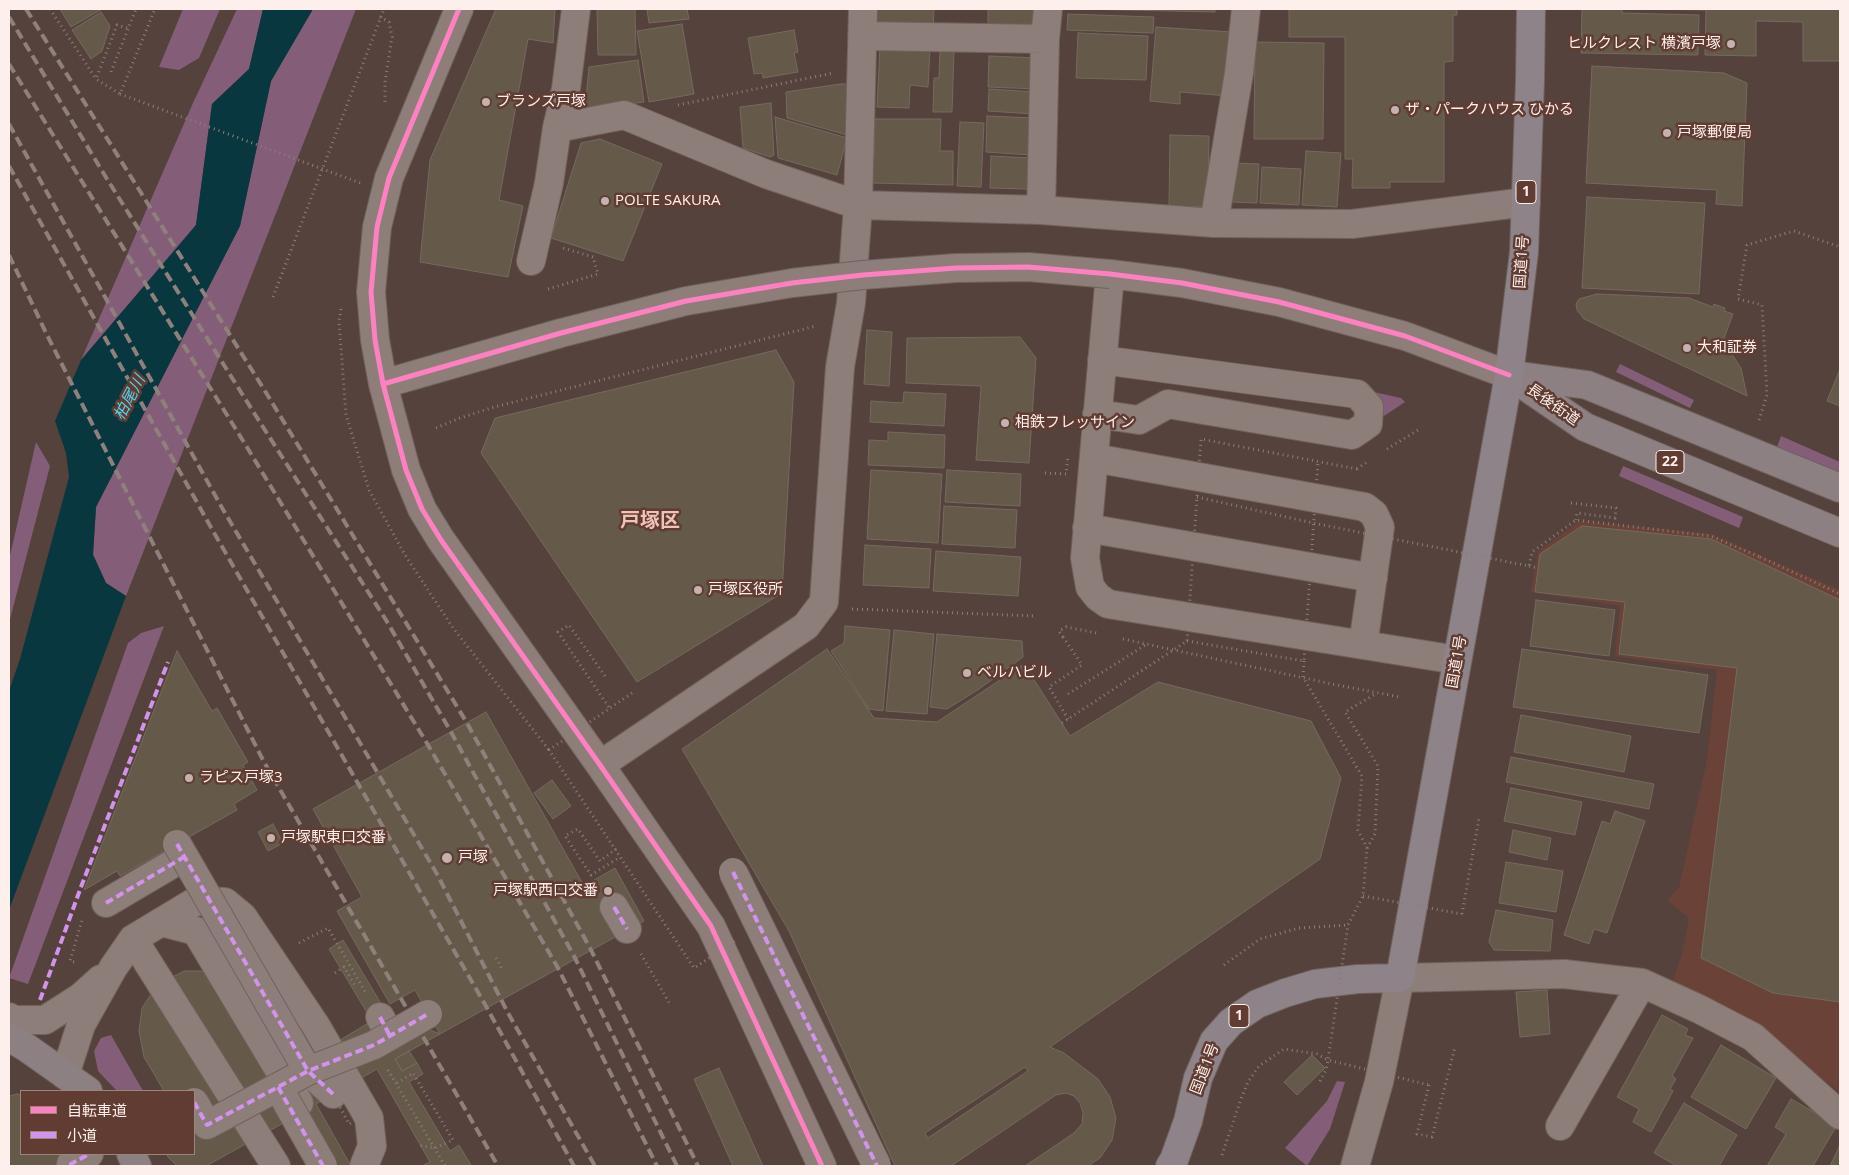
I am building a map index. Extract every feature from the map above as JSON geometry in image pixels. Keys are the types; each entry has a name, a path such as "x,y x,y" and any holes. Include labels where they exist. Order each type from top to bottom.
{"highway":[{"name":"国道1号","path":"1170,1166 1188,1121 1198,1078 1214,1041 1231,1022 1257,1004 1284,993 1315,984 1358,979 1400,978 1510,374 1524,252 1531,9"}],"main road":[{"name":"長後街道","path":"1510,374 1588,385 1840,488"},
{"name":"長後街道","path":"1510,374 1585,427 1840,532"},
{"path":"10,1025 27,1048 87,1090"}],"street":[{"path":"458,9 389,178 377,227 371,292 375,340 383,384 406,470 422,509 441,540 600,764 711,926 822,1166"},
{"path":"534,250 549,184 557,128 566,89 576,9"},
{"path":"600,764 806,626 824,602 840,367 851,303 858,206 863,9"},
{"path":"1040,210 1045,39 1048,9"},
{"path":"1214,223 1239,73 1246,9"},
{"path":"863,36 1045,39"},
{"path":"557,128 624,116 766,174 858,206 1040,210 1214,223 1352,224 1526,202"},
{"path":"383,384 686,301 792,283 863,275 956,268 1028,267 1110,274 1182,283 1279,302 1405,336 1510,374"},
{"path":"1110,274 1097,414 1081,458 1087,528 1084,558 1090,587 1098,597 1108,604 1457,660"},
{"path":"1097,414 1139,420 1168,404 1352,435 1368,424 1369,407 1358,394 1103,353"},
{"path":"1081,458 1365,507 1374,514 1380,527 1364,645"},
{"path":"1087,528 1373,578"},
{"path":"106,903 181,850 308,1070 338,1093"},
{"path":"733,872 877,1166"},
{"path":"65,1075 81,1025 113,968 134,939 196,901 225,902 243,917 316,1026 369,1118 372,1146 364,1166"},
{"path":"161,922 196,931 337,1166"},
{"path":"134,939 276,1166"},
{"path":"10,1025 45,1020 81,997 113,968"},
{"path":"1355,1166 1379,1082 1400,978 1564,974 1642,983 1699,1009 1753,1037 1840,1115"},
{"path":"1560,1126 1642,983"},
{"path":"195,1104 207,1125 381,1033 428,1014"},
{"path":"278,1087 323,1166"},
{"path":"71,1166 71,1164 87,1155"}],"path":[{"path":"50,9 96,79 120,94 363,184"},
{"path":"111,72 136,9"},
{"path":"120,94 155,9"},
{"path":"273,297 384,9"},
{"path":"380,17 389,22 392,37 385,82 385,107"},
{"path":"96,79 117,26 128,28"},
{"path":"671,106 861,68"},
{"path":"1759,420 1767,395 1762,305 1738,299 1747,245 1794,231 1840,247"},
{"path":"534,250 594,257 598,274 548,289"},
{"path":"436,428 494,407 816,326"},
{"path":"1187,641 1201,439 1357,469"},
{"path":"1045,473 1066,474 1081,458"},
{"path":"1318,462 1302,677 1362,776 1358,830 1367,848"},
{"path":"1197,497 1313,523 1538,568"},
{"path":"1529,566 1532,552 1576,520 1578,513 1615,518 1616,508 1571,503"},
{"path":"1576,520 1711,536 1840,594"},
{"path":"846,609 1036,616"},
{"path":"605,676 569,625 558,632 610,708"},
{"path":"1068,719 1049,687 1082,665 1059,631 1066,627 1102,634"},
{"path":"1120,638 1400,697"},
{"path":"1062,723 1187,641 1304,661"},
{"path":"1068,694 1147,644"},
{"path":"632,693 549,750 694,968 760,926"},
{"path":"1319,1083 1326,1070 1328,1060 1348,925 1363,896 1367,848 1375,834 1378,766 1345,712 1378,693"},
{"path":"1363,896 1462,914 1479,818"},
{"path":"616,849 600,861 578,829 565,836 591,875 617,859"},
{"path":"70,961 83,917 106,903"},
{"path":"620,918 671,1006"},
{"path":"1224,965 1260,939 1298,928 1348,925"},
{"path":"299,943 328,928 381,1033 397,1083 444,1166"},
{"path":"496,958 503,971"},
{"path":"335,973 344,967 356,987"},
{"path":"1222,1155 1248,1082 1259,1066 1284,1049 1316,1054 1328,1060 1429,1085 1417,1134 1432,1137 1455,1047"},
{"path":"397,1083 413,1073 453,1140 435,1148 417,1145"},
{"path":"338,1093 359,1119 349,1124 338,1093"}],"shaded area":[{"path":"183,9 220,9 199,58 179,70 159,67"},
{"path":"237,9 263,9 249,69 212,104 196,225 81,360 193,103"},
{"path":"313,9 356,9 126,596 106,583 93,554 96,507 240,226 271,81"},
{"path":"1620,364 1694,400 1690,408 1616,372"},
{"path":"1365,390 1401,398 1405,402 1381,418"},
{"path":"1781,436 1840,462 1840,473 1777,447"},
{"path":"36,442 50,466 9,623 9,560"},
{"path":"1623,466 1743,517 1739,528 1619,476"},
{"path":"1580,521 1711,534 1840,590 1840,1092 1740,1017 1672,983 1682,954 1689,918 1667,900 1679,888 1707,759 1717,670 1615,656 1620,606 1531,592 1538,551"},
{"path":"164,626 28,984 9,978 128,643 141,633"},
{"path":"111,1035 142,1090 116,1090 98,1071 94,1051 101,1038"},
{"path":"1337,1081 1345,1082 1330,1129 1307,1166 1285,1148 1327,1101"}],"water":[{"name":"柏尾川","path":"263,9 313,9 271,81 240,226 96,507 93,555 106,583 126,596 9,910 9,691 20,659 69,477 66,453 55,421 81,360 196,225 212,104 249,69"}],"building":[{"path":"60,9 102,9 71,27"},
{"name":"ブランズ戸塚","path":"496,9 555,9 553,43 528,39 499,200 523,206 508,277 420,262 430,160"},
{"path":"597,9 635,9 636,55 598,55"},
{"path":"647,9 687,9 689,19 649,23"},
{"path":"876,9 934,9 933,30 875,28"},
{"path":"988,9 1035,9 1035,34 988,33"},
{"path":"1078,9 1215,9 1215,12"},
{"name":"ザ・パークハウス ひかる","path":"1289,9 1457,9 1457,15 1453,15 1453,61 1444,62 1444,182 1390,182 1390,188 1352,188 1353,159 1345,159 1345,37 1289,37"},
{"path":"1582,9 1622,9 1622,13 1699,15 1698,55 1581,53"},
{"name":"ヒルクレスト 横濱戸塚","path":"1643,9 1840,9 1840,61 1803,61 1803,22 1756,21 1756,56 1705,55 1706,10"},
{"path":"101,12 110,26 102,51 91,59 72,30"},
{"path":"1068,14 1154,17 1153,33 1067,30"},
{"path":"682,24 694,94 649,102 637,31"},
{"path":"1156,27 1232,32 1228,96 1180,92 1180,104 1150,101"},
{"path":"794,30 798,52 794,53 798,72 763,78 762,73 754,74 748,38"},
{"path":"1078,33 1148,36 1146,80 1076,78"},
{"path":"1255,42 1324,43 1323,139 1254,139"},
{"path":"880,47 930,49 928,87 910,85 909,108 877,107"},
{"path":"940,51 954,51 952,112 933,112 934,78 939,78"},
{"path":"989,56 1039,58 1037,89 988,87"},
{"path":"638,60 644,102 585,110 589,67"},
{"name":"戸塚郵便局","path":"1592,66 1724,73 1747,83 1742,206 1716,204 1717,190 1586,183"},
{"path":"850,84 847,135 787,118 786,92"},
{"path":"989,89 1036,92 1034,114 988,111"},
{"path":"771,103 774,155 770,157 743,148 740,107"},
{"path":"987,116 1034,118 1032,155 986,152"},
{"path":"775,117 847,138 837,175 778,158"},
{"path":"875,119 941,119 940,151 953,151 953,185 873,183"},
{"path":"960,122 984,123 981,187 957,186"},
{"path":"1170,135 1209,136 1208,207 1169,206"},
{"name":"POLTE SAKURA","path":"600,139 662,164 623,261 551,238 581,143"},
{"path":"1306,151 1341,153 1337,207 1302,205"},
{"path":"991,156 1030,158 1029,189 990,188"},
{"path":"1233,163 1259,164 1257,203 1232,202"},
{"path":"1262,167 1301,169 1299,205 1260,203"},
{"path":"1587,197 1705,203 1699,294 1582,288"},
{"name":"大和証券","path":"1597,294 1689,298 1713,307 1714,304 1725,308 1724,311 1733,314 1723,341 1741,368 1747,396 1584,319 1577,310 1576,304 1579,299"},
{"path":"867,330 892,332 889,386 864,384"},
{"name":"相鉄フレッサイン","path":"1020,337 1036,358 1029,463 976,460 981,386 906,383 907,338"},
{"path":"776,350 794,382 782,593 637,682 481,453 495,418"},
{"path":"1840,369 1840,406 1827,401"},
{"path":"904,392 946,394 944,426 870,422 871,401 903,403"},
{"path":"888,432 945,435 944,468 868,465 869,440 888,441"},
{"path":"871,470 942,474 938,543 867,539"},
{"path":"947,470 1021,474 1020,506 945,502"},
{"path":"944,506 1017,510 1015,548 942,544"},
{"path":"1582,526 1711,539 1840,600 1840,1002 1773,993 1701,958 1737,668 1619,654 1625,602 1535,592 1540,554"},
{"path":"865,545 931,549 929,588 863,585"},
{"path":"936,551 1021,557 1018,596 933,591"},
{"path":"1536,600 1615,610 1609,656 1530,646"},
{"path":"845,626 890,630 883,711 869,709 831,651 844,643"},
{"path":"894,630 934,634 927,714 886,711"},
{"name":"ベルハビル","path":"937,634 1022,641 1023,657 979,689 947,709 930,707"},
{"path":"827,649 874,718 937,722 1024,664 1070,736 1158,682 1311,721 1341,778 1320,859 1050,1047 1064,1053 1098,1079 1110,1097 1116,1118 1112,1140 1100,1158 1088,1166 1025,1166 1074,1133 1082,1124 1083,1113 1080,1103 1074,1096 1066,1093 1056,1095 951,1166 895,1166 789,931 682,749","holes":["1025,1067 1028,1071 928,1138 925,1133"]},
{"path":"1522,649 1708,675 1699,733 1513,707"},
{"name":"ラピス戸塚3","path":"177,651 212,711 217,708 248,762 243,765 257,790 234,804 237,810 120,876 117,871 84,890"},
{"path":"486,712 584,886 615,868 644,921 440,1034 415,990 390,1004 337,911 362,897 313,809"},
{"path":"1521,715 1631,736 1624,772 1514,752"},
{"path":"1511,757 1654,784 1649,809 1506,782"},
{"path":"552,780 571,806 553,819 534,793"},
{"path":"1511,788 1582,802 1575,835 1504,821"},
{"path":"1615,811 1645,821 1607,933 1594,929 1589,944 1564,935 1602,821 1610,824"},
{"name":"戸塚駅東口交番","path":"273,824 283,843 268,851 258,832"},
{"path":"1513,830 1551,838 1547,860 1509,852"},
{"path":"186,845 282,990 318,1053 372,1021 329,949 343,940 386,1012 440,1034 395,1059 402,1071 417,1063 423,1074 409,1082 450,1151 459,1145 471,1165 422,1166 430,1162 377,1069 316,1104 351,1166 313,1166 287,1121 206,1166 177,1166 167,1155 195,1155 195,1090 163,1090 144,1057 139,1031 142,1008 157,985 184,971 216,971 241,984"},
{"path":"1506,862 1563,871 1556,912 1499,903"},
{"path":"1496,910 1553,920 1550,951 1494,950 1489,942"},
{"path":"1547,990 1550,1034 1520,1037 1516,992"},
{"path":"1662,1015 1688,1029 1685,1035 1693,1038 1672,1076 1676,1079 1670,1089 1673,1091 1651,1132 1633,1122 1639,1109 1617,1097"},
{"path":"1721,1045 1776,1078 1746,1129 1691,1097"},
{"path":"409,1051 417,1063 402,1071 395,1059"},
{"path":"1312,1055 1325,1068 1297,1095 1284,1082"},
{"path":"719,1068 763,1166 733,1166 694,1079"},
{"path":"20,1095 20,1155 78,1155 85,1166 9,1166 9,1096"},
{"path":"1791,1099 1837,1125 1813,1166 1767,1166 1786,1134 1775,1127"},
{"path":"1684,1103 1737,1135 1719,1166 1677,1166 1654,1153"},
{"path":"1840,1145 1840,1166 1830,1166"}],"railway":[{"path":"26,9 265,391 467,723 591,950 698,1166"},
{"path":"9,17 107,179 386,620 451,732 575,958 677,1166"},
{"path":"9,64 245,444 428,745 558,968 657,1166"},
{"path":"9,124 221,506 437,874 508,1013 595,1166"},
{"path":"9,166 213,531 487,1008 574,1166"},
{"path":"9,255 47,335 264,762 498,1166"}],"marked path":[{"path":"40,1000 81,887 168,662"},
{"path":"177,844 308,1071 333,1094"},
{"path":"106,903 184,857"},
{"path":"733,872 877,1166"},
{"path":"614,907 627,929"},
{"path":"195,1104 207,1125 308,1071 374,1045 428,1014"},
{"path":"380,1017 390,1036"},
{"path":"278,1087 323,1166"},
{"path":"71,1166 71,1164 87,1155"}],"cycle path":[{"path":"459,9 389,178 377,227 371,292 375,340 383,384 406,470 422,509 441,540 711,926 822,1166"},
{"path":"383,384 561,333 686,301 792,283 863,275 956,268 1028,267 1110,274 1182,283 1279,302 1405,336 1509,375"}],"place":[{"name":"ヒルクレスト 横濱戸塚","path":"1731,44"},
{"name":"ブランズ戸塚","path":"486,102"},
{"name":"ザ・パークハウス ひかる","path":"1395,110"},
{"name":"戸塚郵便局","path":"1667,133"},
{"name":"POLTE SAKURA","path":"605,201"},
{"name":"大和証券","path":"1687,348"},
{"name":"相鉄フレッサイン","path":"1005,423"},
{"name":"戸塚区役所","path":"698,590"},
{"name":"ベルハビル","path":"967,673"},
{"name":"ラピス戸塚3","path":"189,778"},
{"name":"戸塚駅東口交番","path":"271,838"},
{"name":"戸塚","path":"447,858"},
{"name":"戸塚駅西口交番","path":"608,891"}],"district":[{"name":"戸塚区","path":"650,521"}]}
